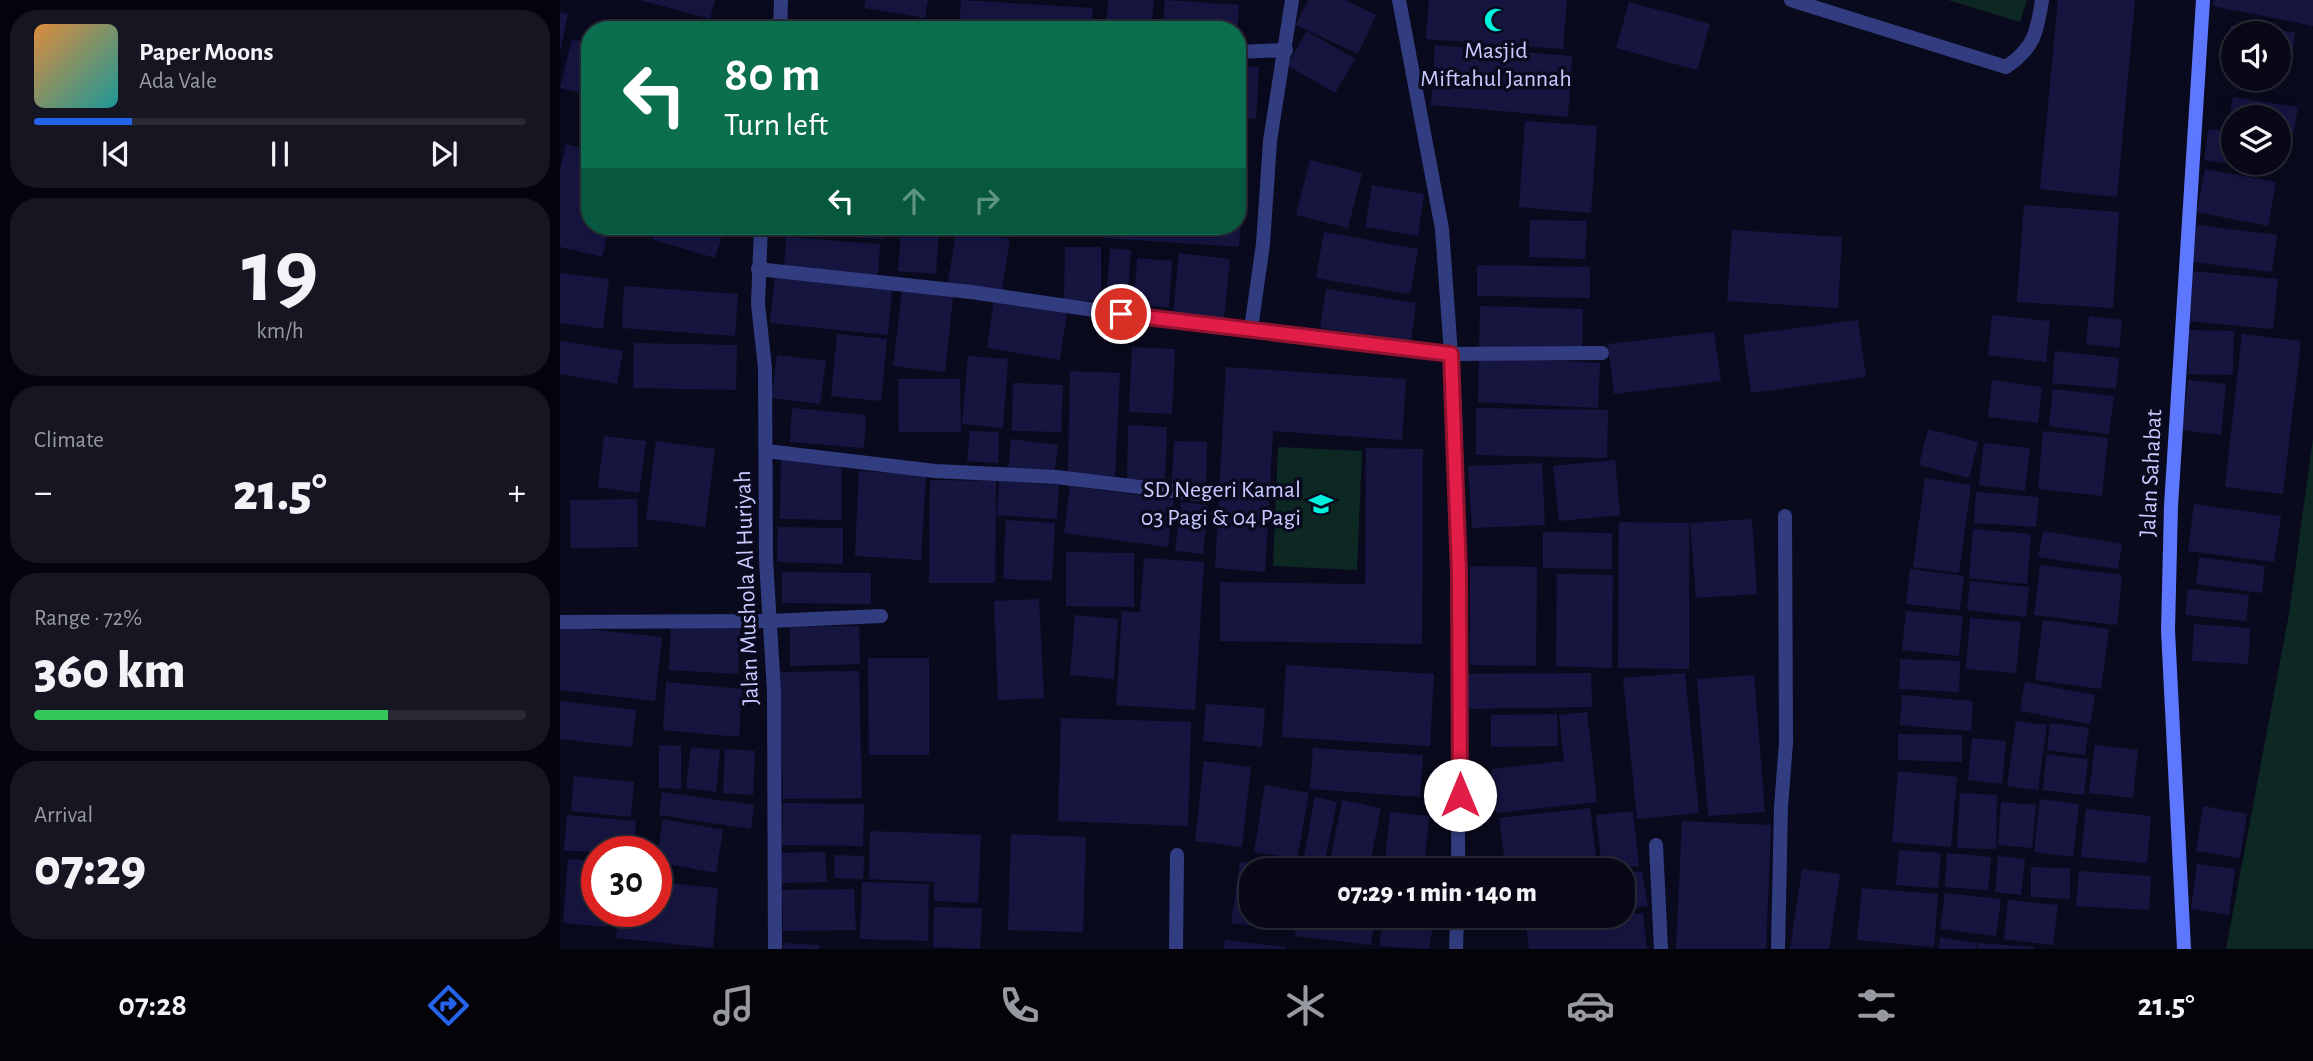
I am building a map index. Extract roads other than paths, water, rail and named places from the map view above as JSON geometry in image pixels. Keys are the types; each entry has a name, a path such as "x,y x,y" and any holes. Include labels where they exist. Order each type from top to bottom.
{"street":[{"path":"780,21 781,0"},
{"path":"1251,328 1263,244 1270,141 1292,0"},
{"path":"1399,0 1442,229 1451,354 1459,573 1458,858"},
{"path":"1791,0 2006,67 2025,54 2038,28 2042,0"},
{"name":"Jalan Sahabat","path":"2184,949 2168,629 2171,506 2203,0"},
{"path":"1246,52 1286,50"},
{"name":"Jalan Mushola Al Huriyah","path":"760,235 758,269 765,368 774,691 775,949"},
{"path":"758,269 1451,354 1602,353"},
{"path":"766,451 934,471 1056,477 1198,494"},
{"path":"1778,949 1781,807 1786,743 1785,516"},
{"path":"560,622 770,621 881,616"},
{"path":"1656,845 1661,949"},
{"path":"1176,949 1177,855"},
{"path":"1456,949 1457,928"}],"place":[{"name":"Masjid Miftahul Jannah","path":"1496,20"},
{"name":"SD Negeri Kamal 03 Pagi & 04 Pagi","path":"1321,504"}]}
